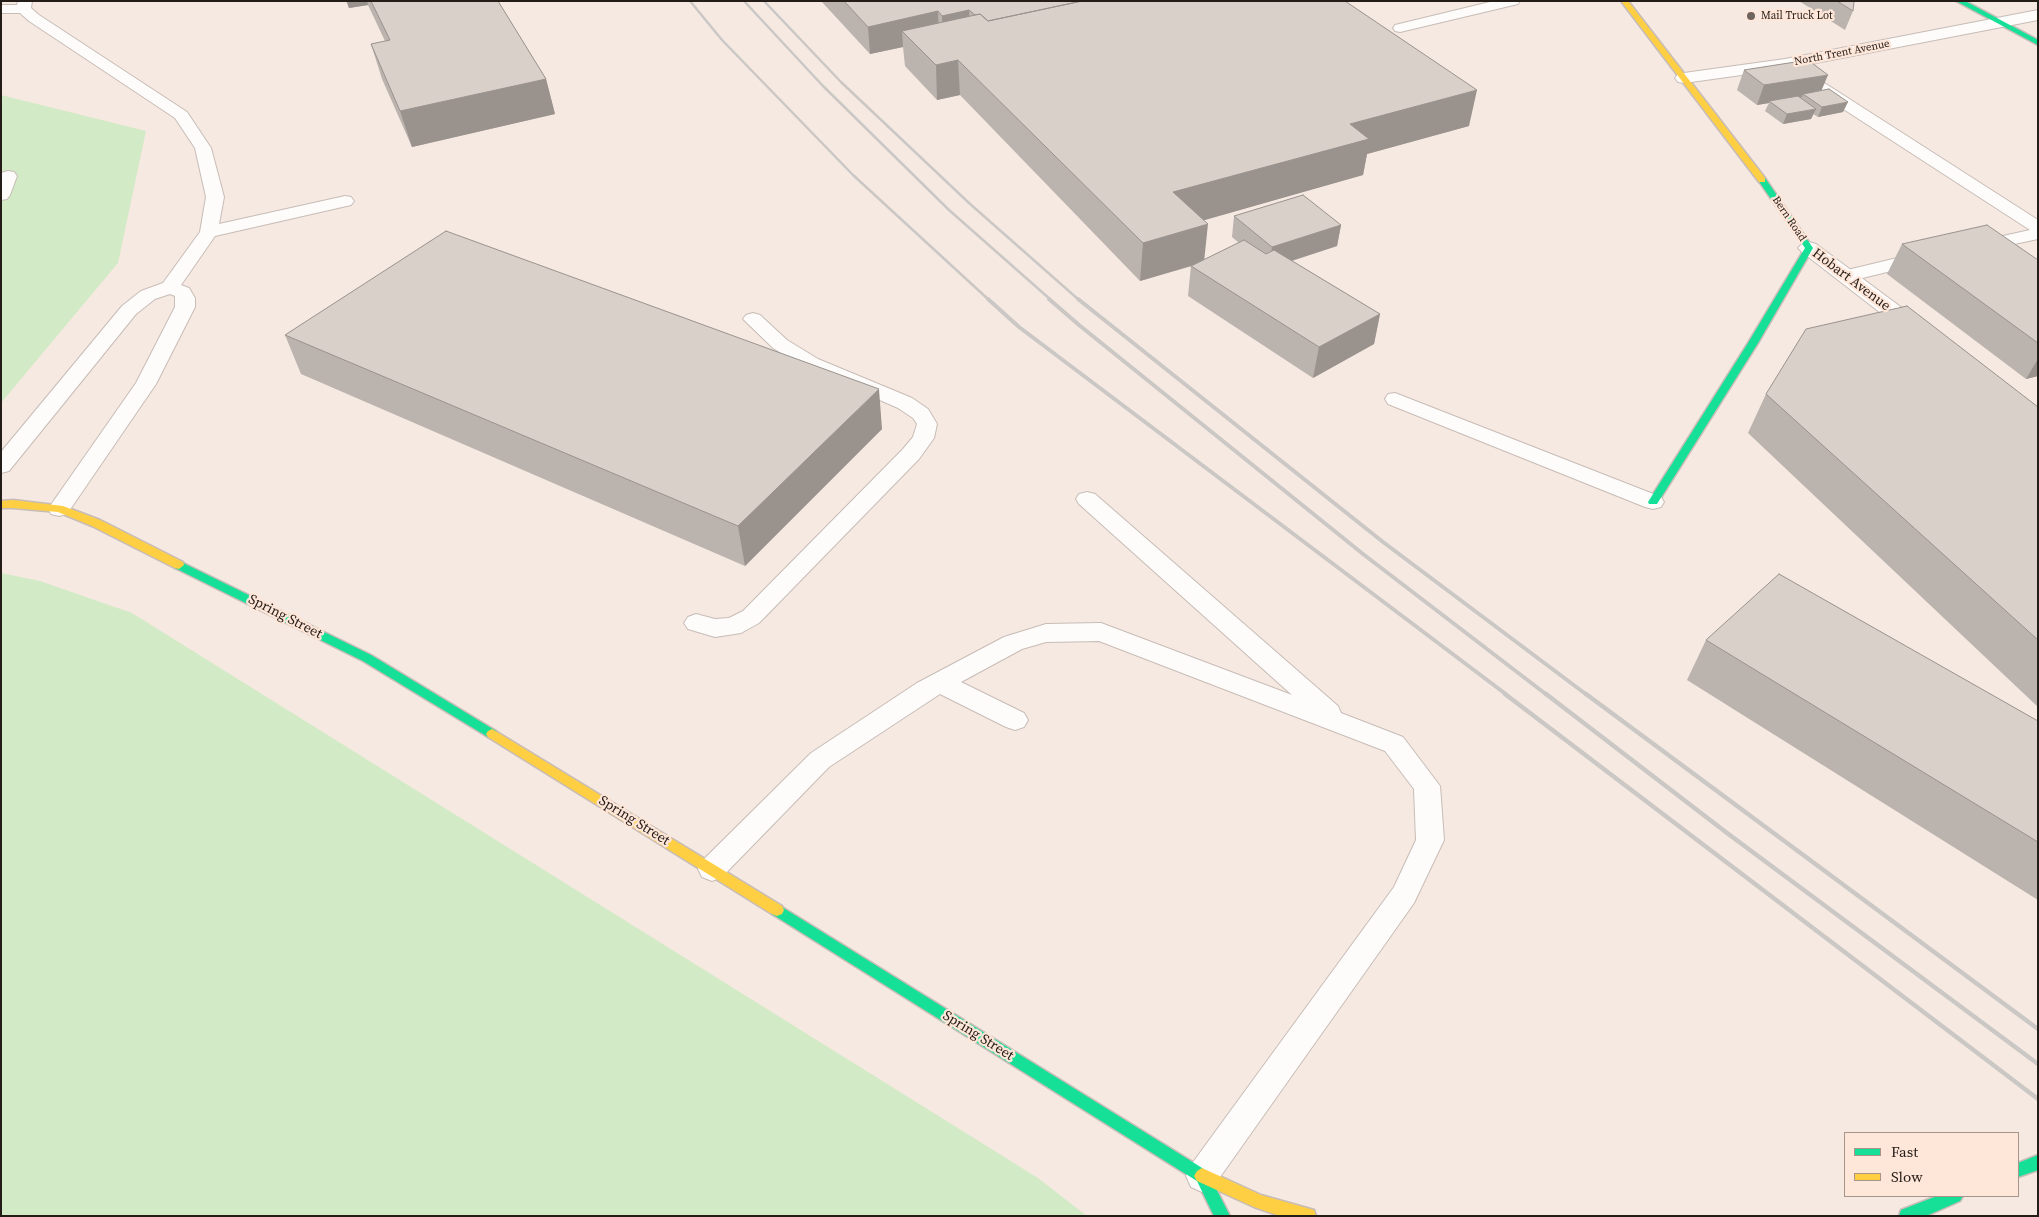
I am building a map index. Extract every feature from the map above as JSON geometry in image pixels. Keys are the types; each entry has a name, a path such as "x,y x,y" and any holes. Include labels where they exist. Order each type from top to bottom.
{"street":[{"name":"Bern Road","path":"1624,1 1747,158 1808,248 1752,343 1653,502"},
{"path":"1959,1 2038,43"},
{"name":"North Trent Avenue","path":"1684,78 1785,64 2038,15"},
{"name":"Hobart Avenue","path":"1808,248 1938,346"},
{"name":"Spring Street","path":"1,505 13,504 59,509 96,523 158,552 367,658 712,869 1202,1176 1260,1202 1308,1216"},
{"path":"2019,1170 2038,1162"},
{"path":"1202,1176 1222,1216"},
{"path":"1907,1216 1953,1197"}],"lane":[{"path":"1400,28 1513,1"},
{"path":"1,9 24,5 34,18 181,115 203,148 215,197 209,232 170,287 148,295 129,310 1,466"},
{"path":"1785,64 2038,228"},
{"path":"1,195 8,176"},
{"path":"209,232 345,201"},
{"path":"1958,251 2038,234"},
{"path":"1846,276 1939,254"},
{"path":"59,509 146,384 185,307 186,298 182,292 170,287"},
{"path":"696,623 715,628 733,627 752,617 911,454 923,438 927,424 921,414 906,403 811,363 780,344 754,319"},
{"path":"1395,399 1653,502"},
{"path":"1087,499 1340,723"},
{"path":"712,869 820,760 940,683 1013,643 1046,633 1100,632 1394,744 1428,786 1430,840 1404,896 1202,1176"},
{"path":"940,683 1015,720"}],"green space":[{"path":"1,95 146,131 118,263 1,403"},
{"path":"1,573 40,581 132,613 1038,1178 1087,1216 1,1216"}],"building":[{"path":"371,1 498,1 546,79 400,111 371,44 390,40"},
{"path":"844,1 1082,1 988,21 980,14 975,15 969,10 942,16 938,11 868,27"},
{"path":"1082,1 1345,1 1477,90 1350,124 1369,139 1173,192 1208,224 1143,243 958,60 936,65 902,31 980,14 988,21"},
{"path":"1837,1 1853,1 1853,11"},
{"path":"1808,60 1828,75 1764,85 1744,70"},
{"path":"1829,89 1848,102 1822,107 1803,94"},
{"path":"1798,96 1816,109 1787,114 1769,101"},
{"path":"1303,195 1341,225 1272,247 1234,216"},
{"path":"1987,225 2038,260 2038,343 1902,244"},
{"path":"446,231 879,389 738,526 285,335"},
{"path":"1244,240 1266,254 1274,250 1380,314 1319,347 1191,266"},
{"path":"1907,306 2038,407 2038,640 1766,394 1806,329"},
{"path":"1779,574 2038,721 2038,842 1706,640"}],"railway":[{"path":"690,1 722,40 853,175 989,300"},
{"path":"744,1 823,86 949,210 1051,300"},
{"path":"764,1 841,82 969,203 1079,300"},
{"path":"988,299 1019,327 1507,695"},
{"path":"1049,299 1363,554 1547,695"},
{"path":"1078,299 1383,542 1587,695"},
{"path":"1505,694 2038,1099"},
{"path":"1546,694 1727,833 2038,1064"},
{"path":"1586,694 2038,1029"}],"traffic: fast":[{"path":"1959,1 2038,43"},
{"path":"1653,502 1753,343 1809,248 1762,180"},
{"path":"179,565 367,658 492,734"},
{"path":"777,910 1202,1176 1222,1216"},
{"path":"2019,1170 2038,1162"},
{"path":"1907,1216 1953,1197"}],"traffic: slow":[{"path":"1624,1 1762,180"},
{"path":"1,505 13,504 59,509 96,523 179,565"},
{"path":"492,734 777,910"},
{"path":"1202,1176 1260,1202 1308,1216"}],"place":[{"name":"Mail Truck Lot","path":"1751,16"}]}
